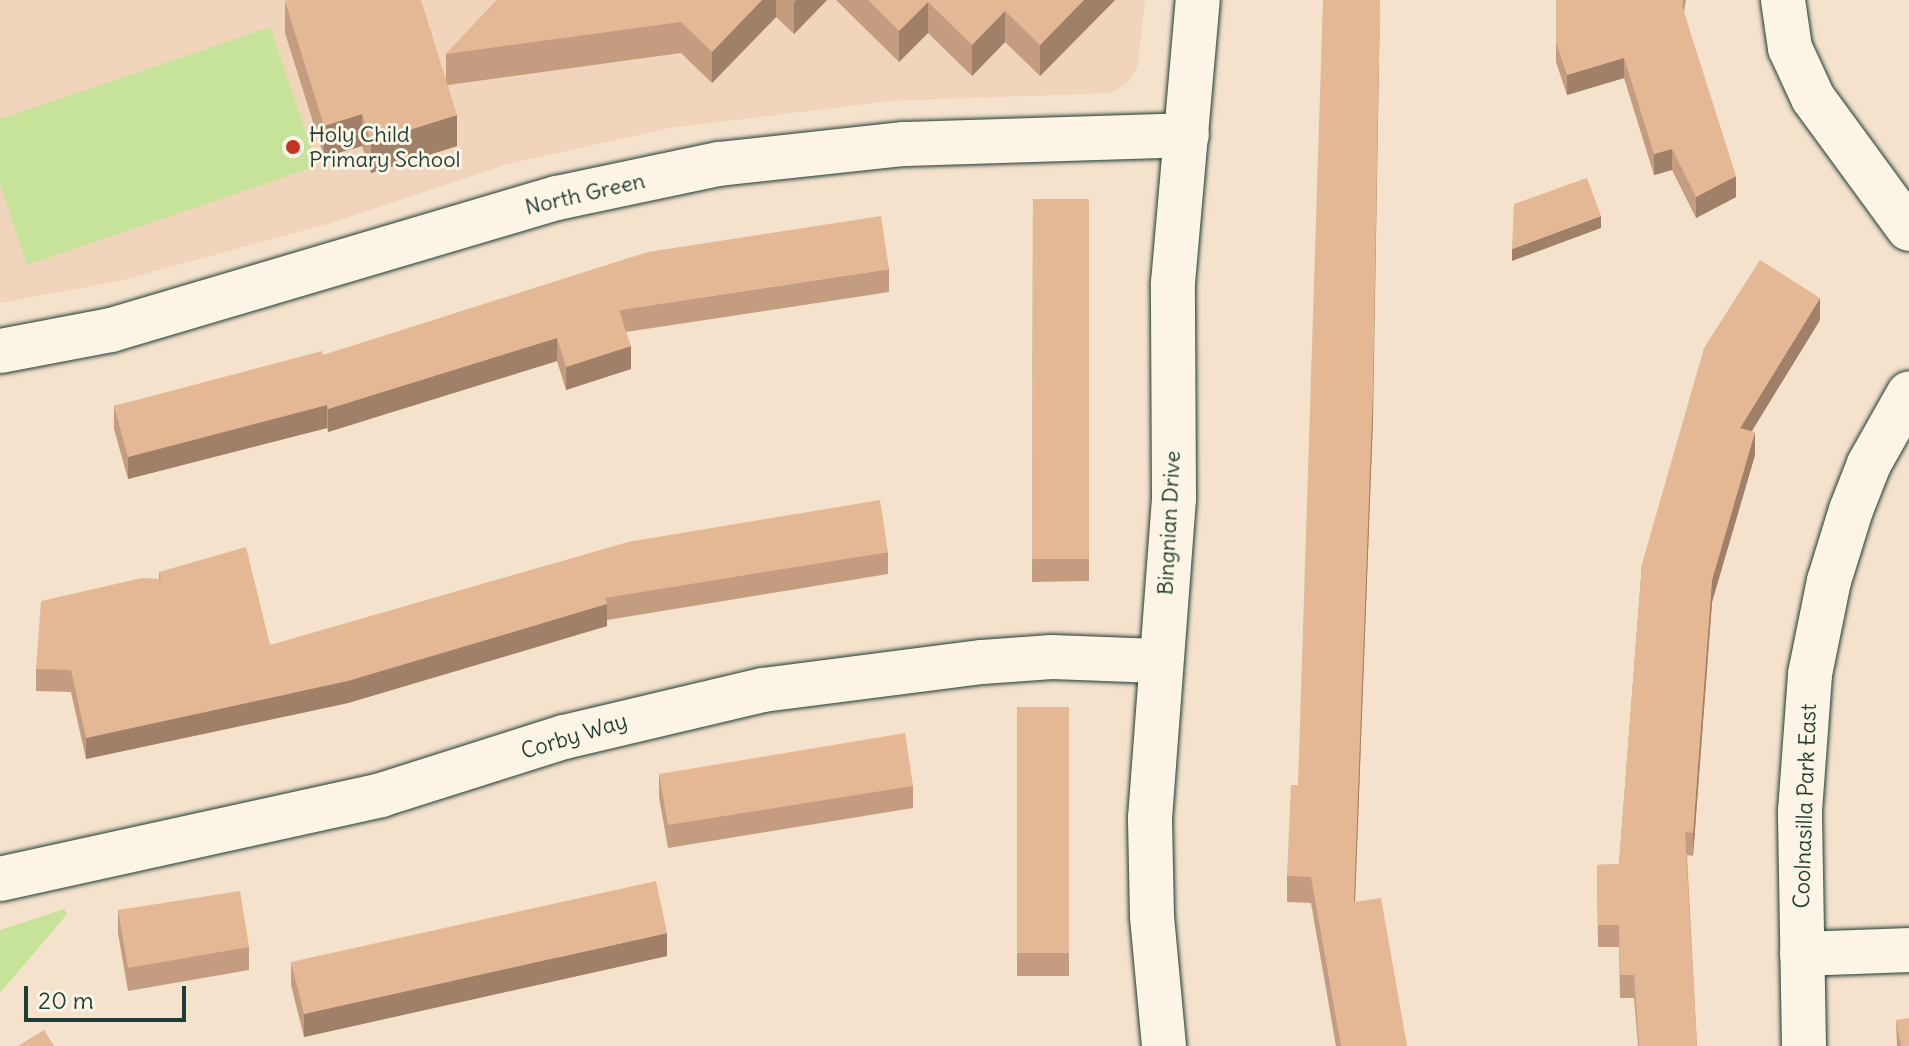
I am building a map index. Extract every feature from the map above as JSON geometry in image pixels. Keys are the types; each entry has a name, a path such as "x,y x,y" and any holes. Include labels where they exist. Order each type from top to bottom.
{"street":[{"name":"Bingnian Drive","path":"1164,1046 1152,916 1150,818 1158,661 1174,498 1173,283 1198,0"},
{"path":"1783,0 1790,48 1813,98 1909,229"},
{"name":"North Green","path":"0,351 126,326 557,198 719,164 904,144 1187,135"},
{"name":"Coolnasilla Park East","path":"1804,1046 1803,741 1818,628 1851,510 1869,464 1909,393"},
{"name":"Corby Way","path":"0,879 381,795 564,737 763,690 982,662 1052,657 1158,661"},
{"path":"1802,954 1909,950"}],"shaded area":[{"name":"Holy Child Primary School","path":"0,0 1145,0 1138,65 1129,82 1111,93 890,101 670,128 504,165 331,223 119,281 0,303"}],"green space":[{"path":"270,27 317,166 27,265 0,185 0,119"},
{"path":"64,909 67,914 0,993 0,930"}],"building":[{"path":"421,0 457,115 371,142 362,114 324,126 285,1"},
{"path":"497,0 762,0 712,52 681,22 446,54"},
{"path":"868,0 1084,0 1040,45 1005,11 972,45 928,2 899,31"},
{"path":"1323,0 1380,0 1373,391 1354,902 1381,898 1407,1046 1341,1046 1311,877 1287,876 1291,785 1298,785"},
{"path":"1556,0 1683,0 1682,6 1736,176 1696,197 1672,149 1654,154 1624,58 1567,75 1556,42"},
{"path":"1587,178 1601,216 1512,249 1514,204"},
{"path":"1033,199 1089,199 1089,559 1032,559"},
{"path":"881,216 889,269 619,310 631,346 566,367 557,338 328,409 327,405 128,457 114,406 322,351 323,355 648,252"},
{"path":"1760,260 1820,298 1740,428 1755,432 1712,580 1693,833 1685,832 1697,1046 1639,1046 1634,975 1620,975 1619,925 1598,925 1597,865 1619,864 1642,564 1704,348"},
{"path":"880,500 888,552 605,598 607,604 348,681 86,738 71,670 36,669 41,601 142,578 161,579 159,572 246,547 270,645 628,542"},
{"path":"1017,707 1069,707 1069,953 1017,953"},
{"path":"905,733 913,786 668,825 659,774"},
{"path":"656,881 667,933 304,1014 291,962"},
{"path":"240,891 249,947 128,968 118,910"},
{"path":"1909,1018 1909,1046 1901,1046 1896,1020"},
{"path":"44,1030 54,1046 18,1046"}],"place":[{"name":"Holy Child Primary School","path":"293,147"}]}
